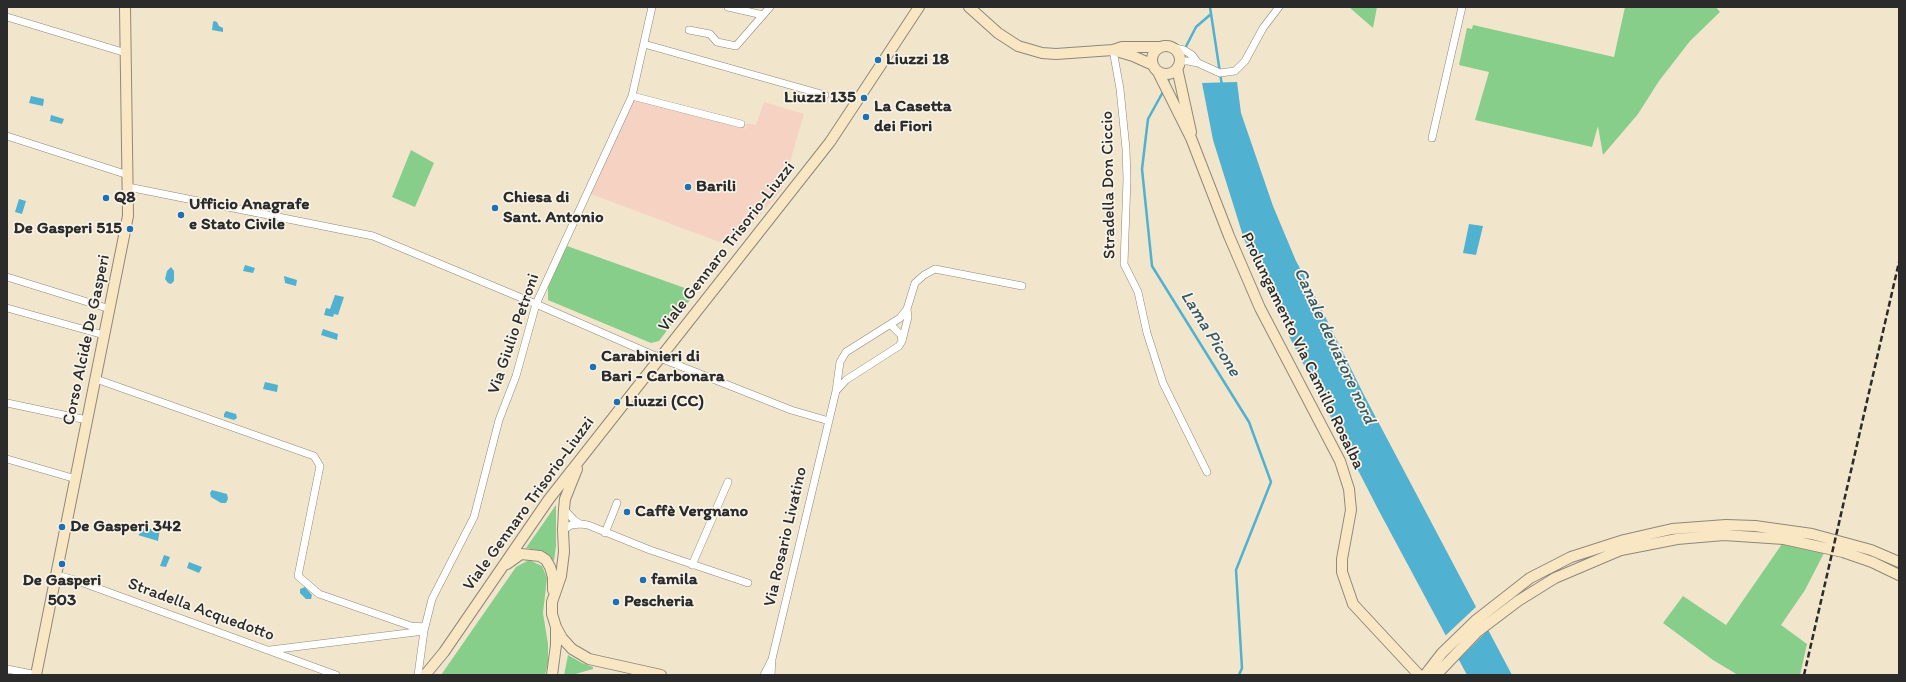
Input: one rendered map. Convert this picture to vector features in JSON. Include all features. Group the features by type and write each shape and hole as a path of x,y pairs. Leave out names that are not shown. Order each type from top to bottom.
{"main road":[{"name":"Corso Alcide De Gasperi","path":"36,675 128,216 125,7"},
{"name":"Viale Gennaro Trisorio-Liuzzi","path":"426,675 444,652 549,499 830,142 918,7"},
{"path":"969,7 998,33 1018,46 1042,53 1056,54 1113,50 1122,47 1171,47 1178,54 1178,67 1168,73 1133,56 1113,50"},
{"path":"1156,68 1153,55 1160,47"},
{"name":"Prolungamento Via Camillo Rosalba","path":"1178,67 1190,123 1191,138"},
{"name":"Prolungamento Via Camillo Rosalba","path":"1156,68 1191,138 1229,236 1260,308 1342,468 1349,489 1351,510 1342,559 1342,572 1353,604 1419,675"},
{"path":"552,602 562,570 564,552 562,530 564,509 566,499 580,460"},
{"path":"1425,675 1460,635 1508,594 1550,568 1572,557 1624,540 1672,529 1726,525 1755,526 1812,534 1871,550 1899,562"},
{"path":"1436,675 1466,643 1492,620 1531,592 1556,578 1621,550 1677,539 1724,535 1784,539 1816,545 1872,562 1899,574"},
{"path":"1871,550 1899,574"},
{"path":"497,573 512,559 521,554 540,556 546,560 553,577 552,614 556,627 562,638 572,649 589,659 661,675"},
{"path":"552,675 556,645 556,627"},
{"path":"1433,675 1460,635"},
{"path":"431,675 444,652"}],"street":[{"name":"Via Giulio Petroni","path":"418,675 424,629 432,599 474,517 499,420 516,376 536,304 632,96 652,7"},
{"path":"728,7 763,15"},
{"path":"690,30 710,34 717,42 736,46 770,7"},
{"path":"1178,67 1182,61 1198,63 1220,73 1234,71 1245,61 1263,28 1279,7"},
{"path":"1432,138 1462,7"},
{"path":"7,17 126,53"},
{"path":"644,44 825,95"},
{"path":"1171,47 1184,50 1192,55 1198,63"},
{"name":"Stradella Don Ciccio","path":"1113,50 1124,118 1126,149 1127,179 1124,264 1138,292 1147,333 1163,383 1207,472"},
{"path":"632,96 741,124"},
{"path":"7,136 128,175"},
{"path":"128,187 373,236 660,358 791,410 829,421"},
{"name":"Via Rosario Livatino","path":"772,659 836,391 840,362 846,352 900,318 907,309 915,283 924,275 935,269 1022,286"},
{"path":"7,277 110,309"},
{"path":"7,308 104,335"},
{"path":"836,391 846,380 899,346 902,341 908,317 907,309"},
{"path":"891,325 901,335 902,341"},
{"path":"96,379 314,456 320,466 298,576 319,594 410,626 424,629"},
{"path":"7,403 87,420"},
{"path":"7,459 76,479"},
{"path":"692,565 728,482"},
{"path":"605,533 617,503"},
{"path":"564,509 574,520 581,524"},
{"path":"562,530 571,525 588,525 605,533 692,565 748,583"},
{"name":"Stradella Acquedotto","path":"56,575 76,580 336,675"},
{"path":"268,650 424,629"},
{"path":"764,675 772,659"},
{"path":"771,675 772,659"},
{"path":"7,668 36,675"}],"shaded area":[{"path":"634,100 745,129 747,123 756,125 764,102 804,114 782,189 733,247 591,194"}],"green space":[{"path":"1349,7 1377,7 1373,28"},
{"path":"1625,7 1716,7 1720,12 1690,41 1659,81 1638,114 1603,155 1598,126 1592,147 1475,120 1489,72 1459,65 1467,28 1472,29 1473,25 1614,57"},
{"path":"411,150 434,163 415,207 392,197"},
{"path":"567,246 696,292 659,341 651,343 548,300 548,287"},
{"path":"556,505 556,546 554,561 541,551 526,548"},
{"path":"1782,544 1824,553 1805,590 1781,625 1807,644 1800,675 1738,675 1713,660 1663,623 1683,596 1726,625"},
{"path":"529,560 542,566 547,578 543,613 548,644 548,662 545,675 441,675 516,567"},
{"path":"568,655 593,667 593,669 572,675 564,675"}],"water":[{"path":"214,21 223,28 223,32 212,30"},
{"path":"1234,58 1241,113 1273,206 1296,261 1364,395 1512,675 1467,675 1379,511 1289,336 1244,239 1213,140 1202,83 1237,82"},
{"path":"31,96 44,99 43,106 29,103"},
{"path":"51,115 64,119 62,124 50,121"},
{"path":"19,199 26,201 22,214 15,212"},
{"path":"1469,224 1483,226 1476,255 1463,253"},
{"path":"245,265 255,268 253,273 243,271"},
{"path":"171,267 174,271 174,281 171,284 165,279 167,271"},
{"path":"284,276 297,280 296,286 285,283"},
{"path":"335,295 344,297 338,315 334,314 333,317 324,315 326,308 330,309"},
{"path":"323,329 338,334 337,340 321,335"},
{"path":"265,382 278,385 277,392 263,389"},
{"path":"226,411 236,414 237,418 234,420 224,417"},
{"path":"212,490 227,494 228,499 226,503 221,503 211,497 210,493"},
{"path":"144,527 154,530 157,528 160,529 158,541 138,535 142,532"},
{"path":"164,555 170,557 166,567 160,566"},
{"path":"189,562 202,567 199,573 187,568"},
{"path":"305,587 312,595 311,599 306,599 300,593 300,589"}],"pier":[{"path":"1477,606 1489,629 1457,661 1444,637"}],"waterway":[{"name":"Canale deviatore nord","path":"1210,7 1222,86"},
{"name":"Lama Picone","path":"1179,60 1196,27 1211,14"},
{"name":"Lama Picone","path":"1167,83 1174,70"},
{"name":"Lama Picone","path":"1164,90 1148,119 1142,169 1152,266 1249,422 1271,482 1236,570 1242,668 1239,675"}],"railway":[{"path":"1804,675 1899,262"}],"place":[{"name":"Liuzzi 18","path":"878,60"},
{"name":"Liuzzi 135","path":"864,98"},
{"name":"La Casetta dei Fiori","path":"866,117"},
{"name":"Barili","path":"688,187"},
{"name":"Q8","path":"106,198"},
{"name":"Chiesa di Sant. Antonio","path":"495,208"},
{"name":"Ufficio Anagrafe e Stato Civile","path":"181,215"},
{"name":"De Gasperi 515","path":"130,229"},
{"name":"Carabinieri di Bari - Carbonara","path":"593,367"},
{"name":"Liuzzi (CC)","path":"617,402"},
{"name":"Caffè Vergnano","path":"627,512"},
{"name":"De Gasperi 342","path":"62,527"},
{"name":"De Gasperi 503","path":"62,564"},
{"name":"famila","path":"643,580"},
{"name":"Pescheria","path":"616,602"}]}
